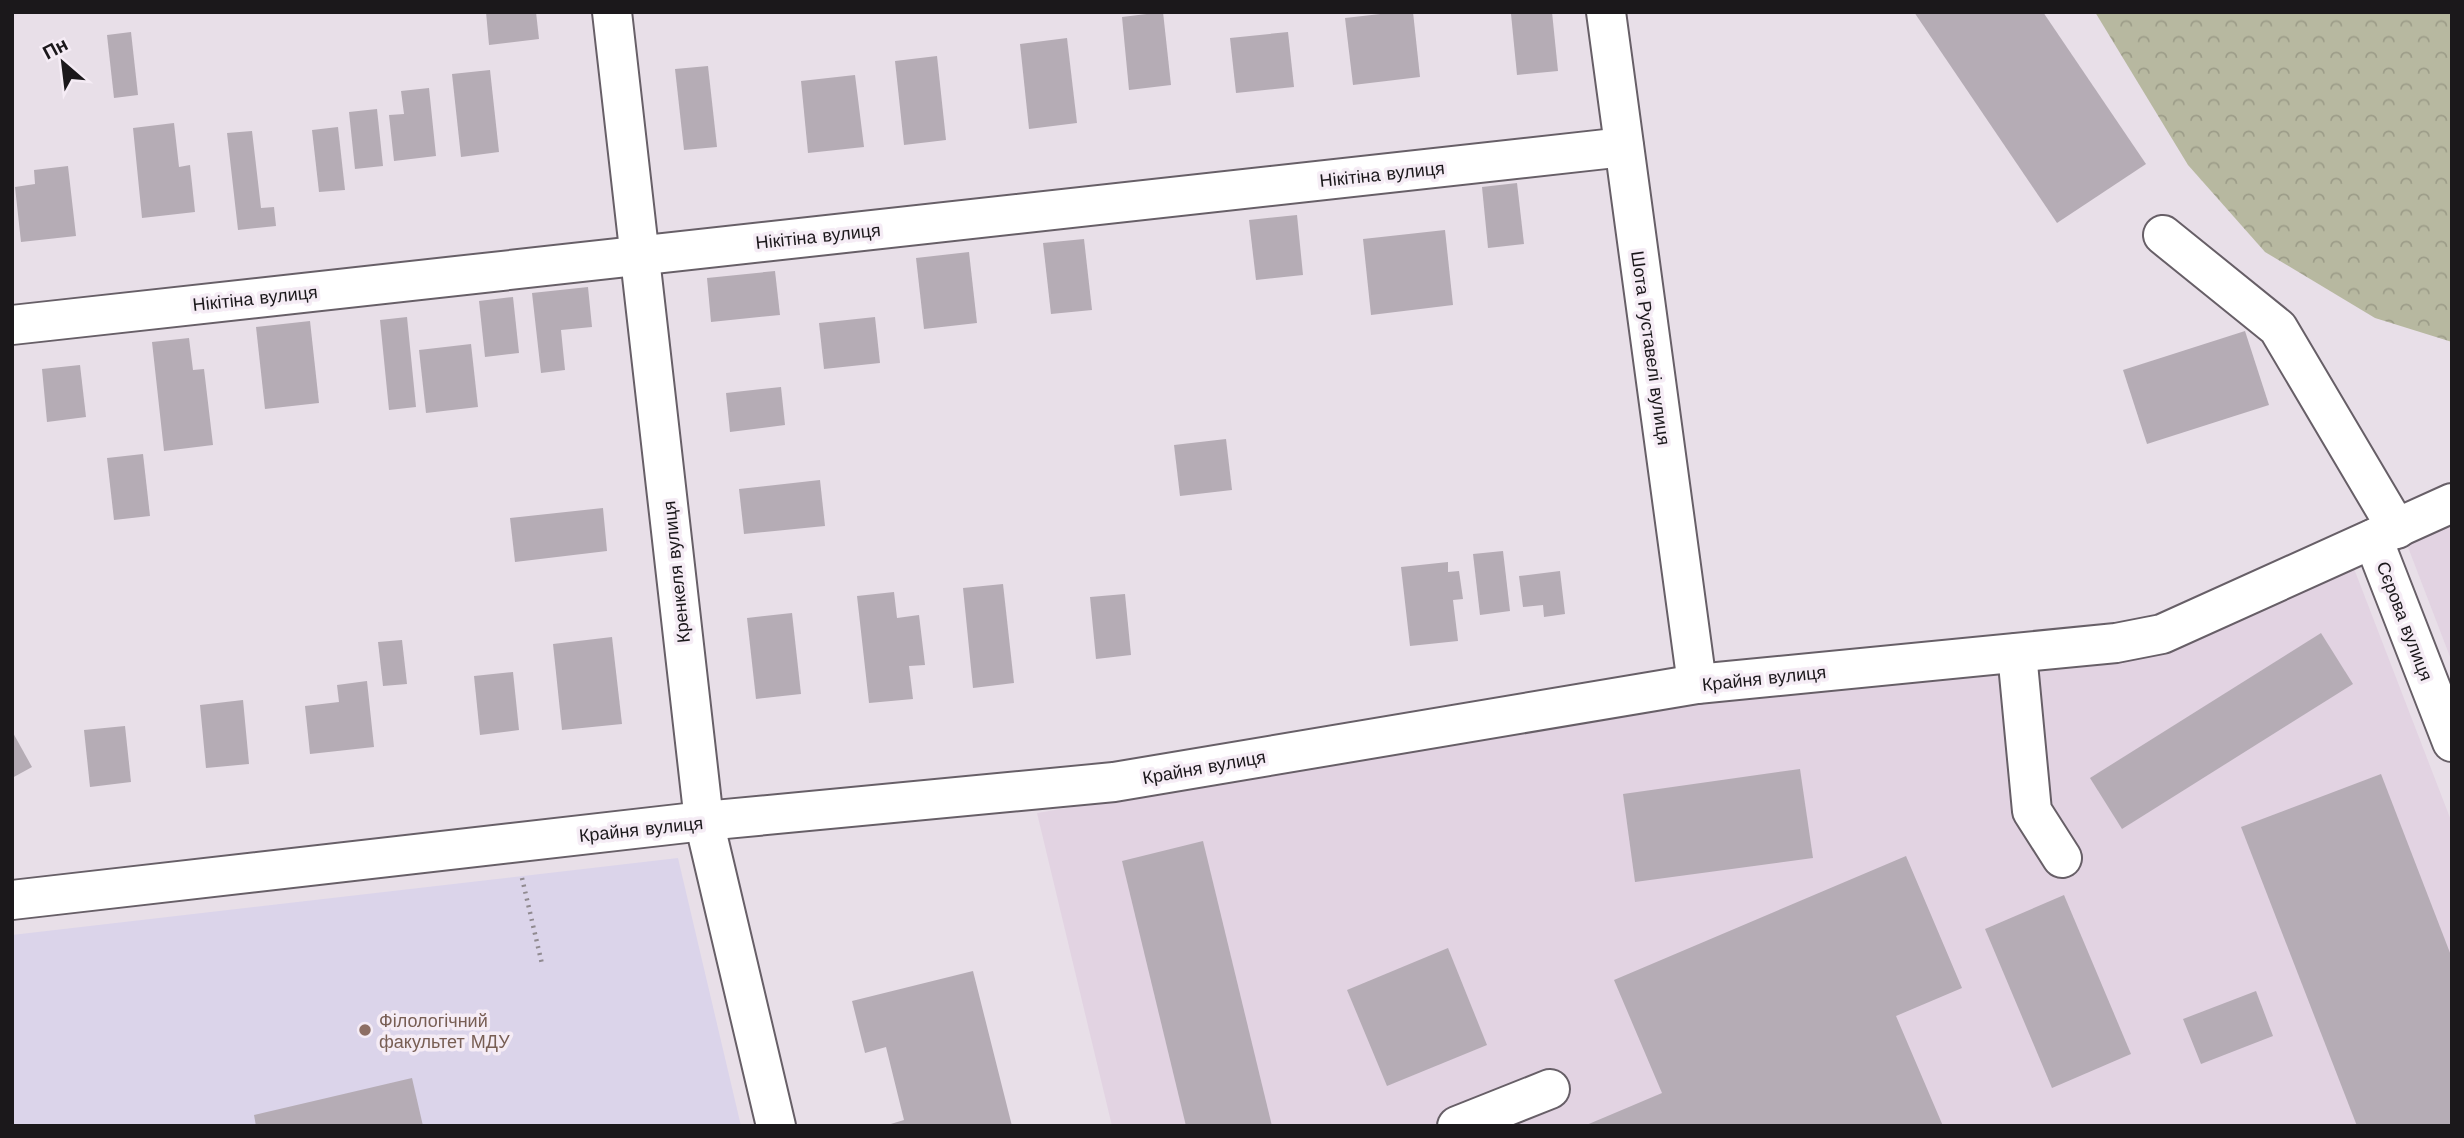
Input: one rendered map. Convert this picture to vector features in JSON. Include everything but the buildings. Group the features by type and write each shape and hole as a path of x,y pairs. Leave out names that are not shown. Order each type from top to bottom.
{"street":[{"name":"Кренкеля вулиця","path":"612,12 704,821 776,1126"},
{"name":"Шота Руставелі вулиця","path":"1606,12 1697,684"},
{"name":"Нікітіна вулиця","path":"12,325 1624,147"},
{"name":"Сєрова вулиця","path":"2162,235 2278,328 2385,534 2452,742"},
{"name":"Крайня вулиця","path":"12,900 704,821 1114,782 1697,684 2116,643 2162,634 2452,503"},
{"path":"2017,653 2032,811 2062,858"},
{"path":"1457,1126 1550,1089"}],"path":[{"path":"513,843 542,964"}],"shaded area":[{"path":"2452,521 2452,662 2406,542"},
{"path":"2353,566 2452,823 2452,1126 1112,1126 1037,813 1698,702 2119,660"},
{"name":"Філологічний факультет МДУ","path":"678,858 741,1126 12,1126 12,935"}],"green space":[{"path":"2095,12 2452,12 2452,342 2375,318 2265,252 2188,165"}],"place":[{"name":"Філологічний факультет МДУ","path":"365,1030"}]}
